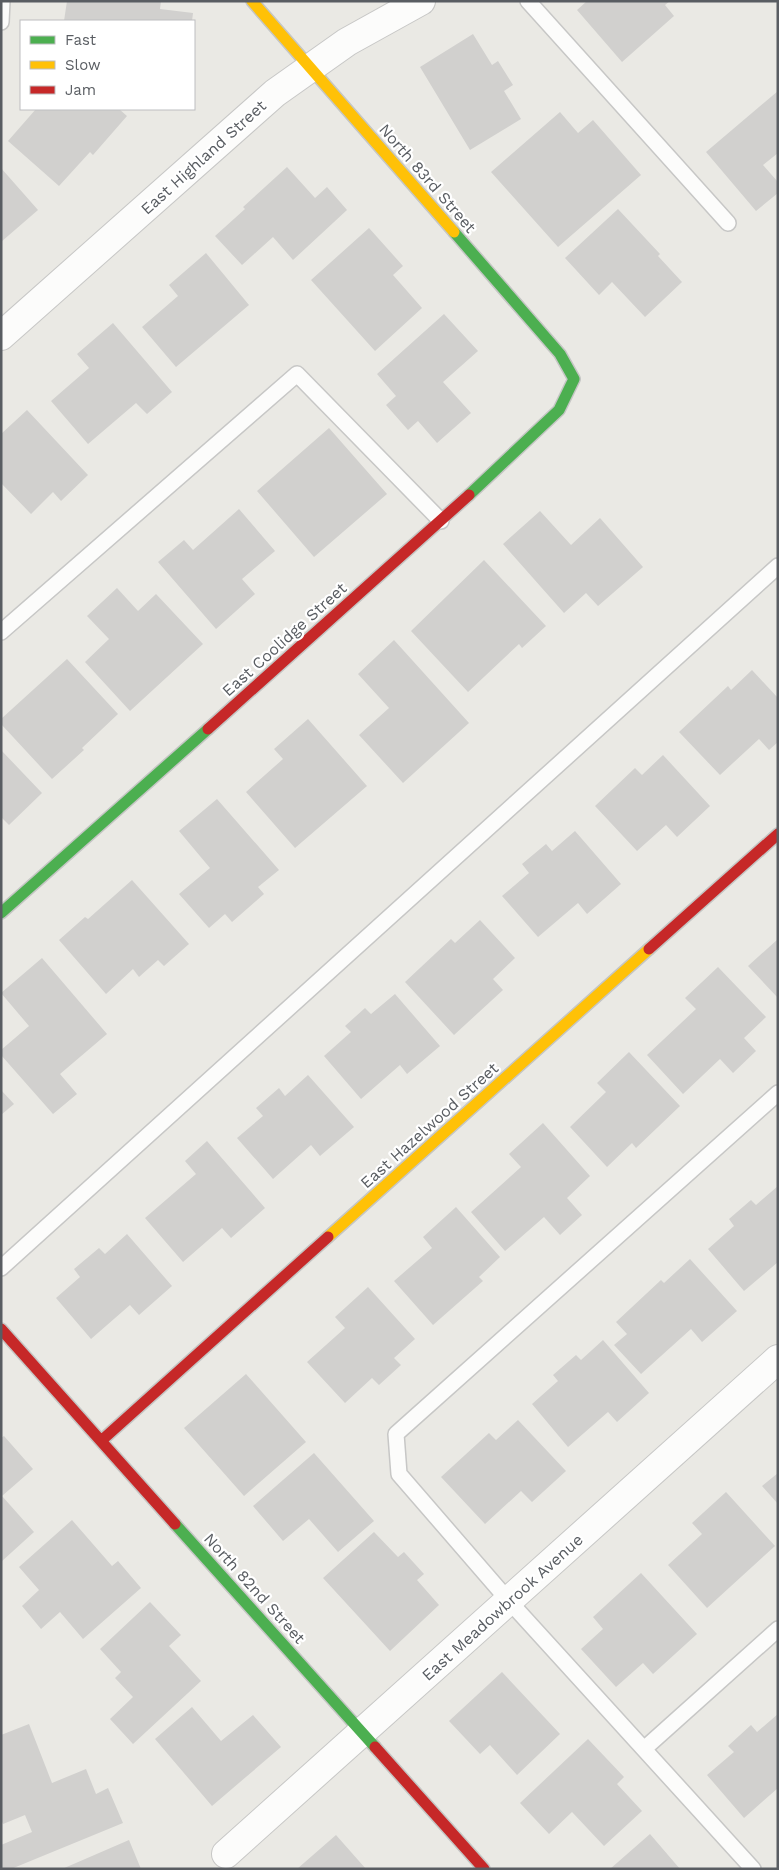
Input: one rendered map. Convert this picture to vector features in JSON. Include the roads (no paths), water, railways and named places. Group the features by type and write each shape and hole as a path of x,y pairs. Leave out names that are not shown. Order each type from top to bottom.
{"street":[{"name":"North 83rd Street","path":"252,1 560,354 574,379"},
{"name":"East Highland Street","path":"1,336 275,93 347,42 421,1"},
{"name":"East Coolidge Street","path":"1,914 440,521 559,410 574,379"},
{"name":"East Hazelwood Street","path":"101,1441 778,834"},
{"name":"North 82nd Street","path":"1,1329 484,1869"},
{"name":"East Meadowbrook Avenue","path":"226,1854 778,1359"}],"lane":[{"path":"1,22 2,1"},
{"path":"528,1 728,223"},
{"path":"1,632 297,374 440,521"},
{"path":"1,1268 778,566"},
{"path":"753,1869 509,1601 399,1474 396,1434 778,1093"},
{"path":"644,1749 778,1629"}]}
